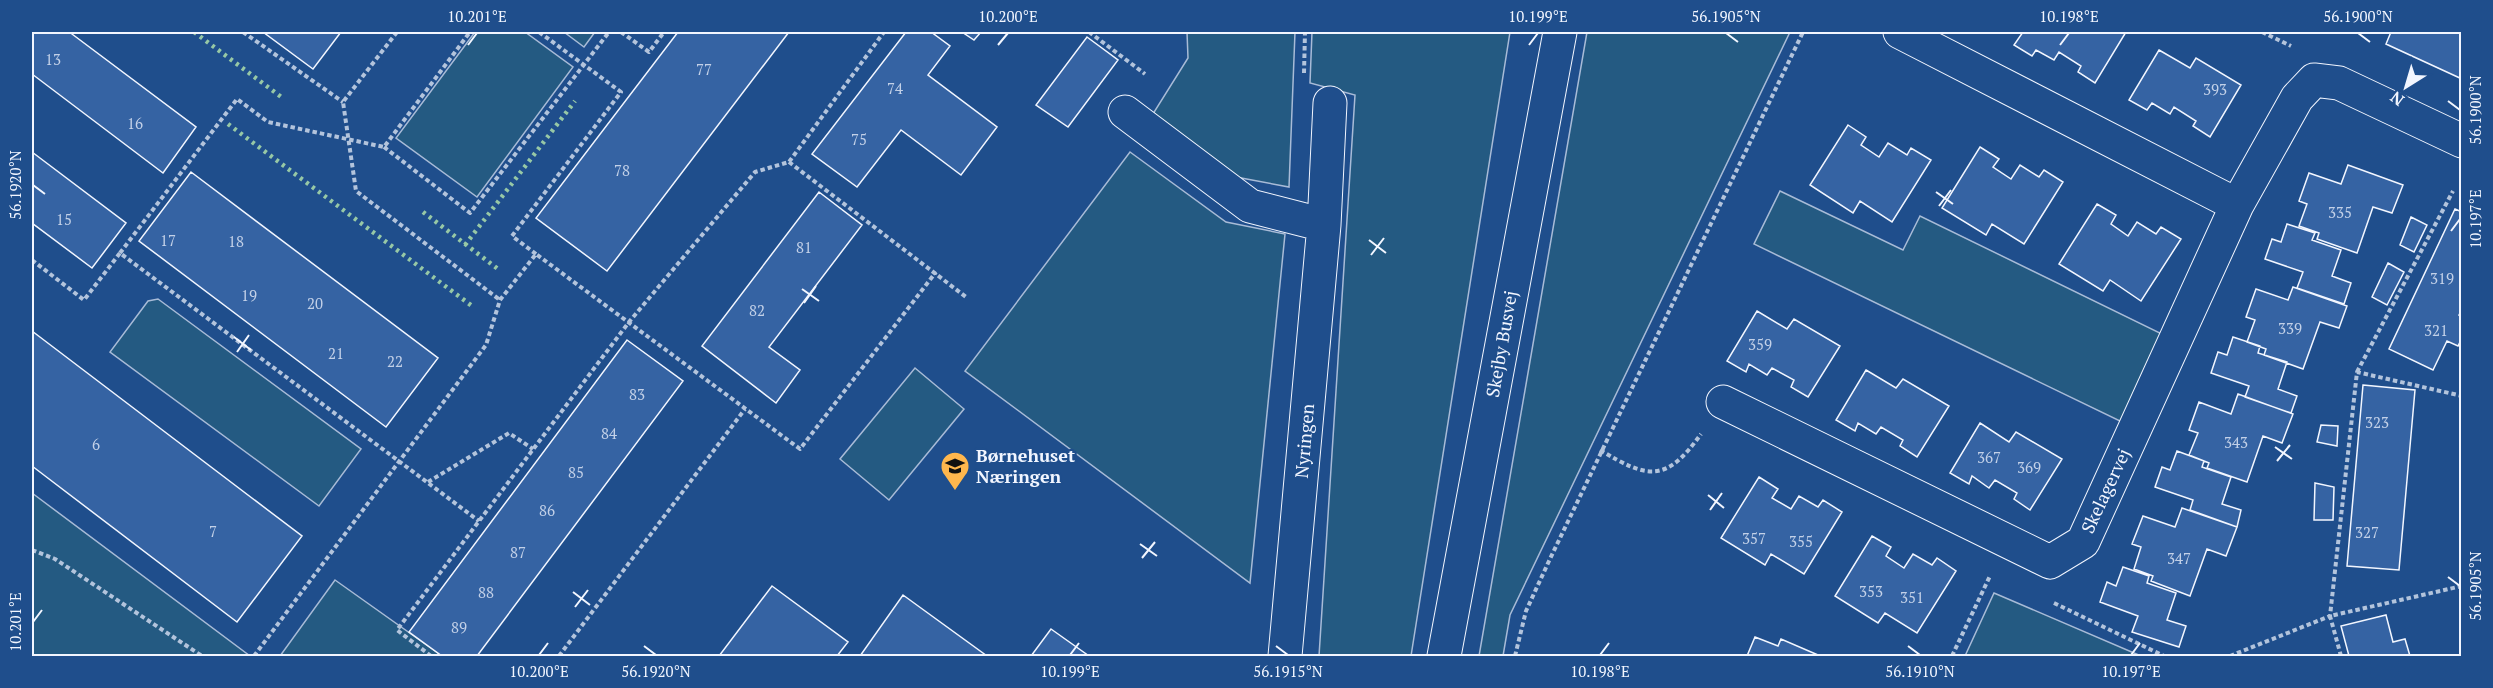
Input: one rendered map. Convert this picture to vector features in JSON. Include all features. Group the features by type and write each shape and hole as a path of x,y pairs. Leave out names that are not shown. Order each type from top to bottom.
{"street":[{"name":"Skejby Busvej","path":"1444,657 1560,32"},
{"path":"1900,32 2237,205"},
{"name":"Skelagervej","path":"2050,562 2083,542 2237,205 2297,98 2314,80 2338,83 2462,141"},
{"name":"Nyringen","path":"1286,657 1324,225 1330,103"},
{"path":"1125,112 1250,206 1324,225"},
{"path":"1723,402 2050,562"}],"path":[{"path":"243,32 343,102"},
{"path":"397,32 343,102 356,190 500,300"},
{"path":"384,147 470,32"},
{"path":"539,32 621,92 512,236 800,449 936,273"},
{"path":"32,260 84,300 237,99 268,122 384,147 471,213 609,32"},
{"path":"621,32 649,52 664,32"},
{"path":"431,657 397,630 629,322 755,172 789,162 884,32"},
{"path":"1089,32 1151,78"},
{"path":"1515,657 1526,611 1600,450 1803,32"},
{"path":"789,162 966,297"},
{"path":"2341,657 2330,616 2357,372 2453,191"},
{"path":"120,253 479,520"},
{"path":"254,657 486,345 500,300 536,254"},
{"path":"2357,372 2462,396"},
{"path":"1600,450 1626,466 1645,473 1661,471 1682,460 1723,402"},
{"path":"559,657 745,409"},
{"path":"428,482 509,433 533,449"},
{"path":"1952,657 2007,541"},
{"path":"32,550 55,559 202,657"},
{"path":"2050,562 2034,593 2164,657"},
{"path":"2230,657 2330,616 2462,586"}],"shaded area":[{"path":"475,32 525,32 573,67 477,197 396,138"},
{"path":"564,32 595,32 584,47"},
{"path":"1187,32 1295,32 1289,187 1236,177 1151,117 1188,58"},
{"path":"1312,32 1510,32 1411,656 1319,656 1355,95 1310,83"},
{"path":"1587,32 1790,32 1510,615 1503,656 1479,656"},
{"path":"1130,152 1226,222 1285,234 1250,583 965,371"},
{"path":"1780,191 1903,250 1920,216 2164,335 2122,422 1754,244"},
{"path":"158,299 361,449 319,506 110,352 148,301"},
{"path":"915,368 964,409 889,500 840,459"},
{"path":"32,493 250,656 32,656"},
{"path":"335,580 442,656 280,656"},
{"path":"1994,593 2141,656 1965,656"}],"building":[{"path":"32,32 74,32 72,34 196,127 163,173 32,74"},
{"path":"263,32 341,32 313,69"},
{"path":"678,32 789,32 607,271 536,218"},
{"path":"906,32 931,32 950,46 928,75 997,127 961,175 901,130 857,187 812,154"},
{"path":"962,32 981,32 974,40"},
{"path":"2023,32 2126,32 2095,83 2078,72 2081,66 2059,52 2054,60 2036,50 2032,56 2014,45"},
{"path":"2391,32 2462,32 2462,79 2386,44"},
{"path":"1087,37 1118,60 1068,127 1036,105"},
{"path":"2159,50 2190,68 2196,58 2241,85 2210,137 2193,126 2196,121 2174,107 2170,114 2152,103 2147,110 2129,100"},
{"path":"1848,125 1866,137 1861,145 1879,157 1888,143 1907,155 1911,148 1931,160 1892,222 1860,201 1853,213 1810,185"},
{"path":"1980,147 1999,159 1993,167 2011,179 2020,165 2039,177 2044,170 2063,182 2024,244 1992,224 1986,235 1942,208"},
{"path":"32,152 126,223 92,268 32,223"},
{"path":"2348,165 2403,185 2392,213 2373,207 2357,253 2317,239 2319,233 2299,226 2307,204 2299,201 2309,173 2341,184"},
{"path":"191,172 438,358 386,427 139,241"},
{"path":"819,192 862,225 769,347 800,370 776,403 702,346"},
{"path":"2097,204 2116,215 2111,224 2128,236 2137,222 2156,234 2161,227 2181,239 2141,301 2110,280 2103,291 2059,264"},
{"path":"2455,209 2462,212 2462,309 2459,315 2462,316 2462,338 2458,346 2447,341 2433,370 2389,349"},
{"path":"2411,217 2427,225 2414,252 2400,245"},
{"path":"2287,224 2315,233 2312,240 2341,250 2332,276 2351,283 2344,304 2297,288 2303,272 2265,259 2272,239 2281,242"},
{"path":"2388,263 2404,272 2387,305 2372,297"},
{"path":"2293,287 2347,306 2339,328 2320,322 2303,369 2264,355 2266,349 2247,342 2255,320 2246,317 2256,289 2288,300"},
{"path":"1757,311 1787,329 1794,319 1840,346 1808,397 1791,387 1794,380 1772,368 1767,375 1749,364 1746,372 1727,361"},
{"path":"32,331 302,536 237,622 32,466"},
{"path":"2233,337 2260,346 2258,353 2287,362 2278,389 2297,396 2291,413 2245,397 2249,386 2211,373 2218,352 2227,355"},
{"path":"627,340 683,381 477,656 442,656 409,632"},
{"path":"1866,370 1896,388 1903,379 1949,406 1917,457 1900,446 1903,440 1881,427 1876,434 1858,423 1855,431 1836,420"},
{"path":"2363,385 2415,390 2399,570 2347,566"},
{"path":"2238,394 2293,414 2282,443 2263,436 2247,482 2207,468 2209,463 2189,455 2198,433 2189,430 2199,402 2231,414"},
{"path":"1980,423 2009,442 2016,432 2062,459 2030,510 2014,499 2017,493 1995,480 1989,488 1972,476 1969,484 1950,473"},
{"path":"2321,425 2338,426 2337,446 2317,442"},
{"path":"2177,451 2204,461 2202,467 2231,477 2222,504 2241,510 2237,527 2190,510 2193,500 2155,487 2162,467 2170,470"},
{"path":"1759,477 1778,489 1772,498 1791,509 1799,496 1818,507 1823,500 1842,512 1804,574 1771,554 1765,565 1721,538"},
{"path":"2315,483 2334,487 2333,520 2314,520"},
{"path":"2182,508 2237,527 2226,556 2207,549 2190,596 2151,581 2153,576 2134,569 2141,547 2132,544 2143,516 2175,527"},
{"path":"1872,536 1891,547 1886,556 1904,568 1913,554 1932,565 1937,558 1956,571 1917,633 1885,613 1878,623 1835,596"},
{"path":"2123,567 2149,576 2147,583 2176,593 2167,620 2186,626 2179,647 2132,632 2138,616 2100,602 2107,582 2116,586"},
{"path":"772,586 848,642 837,656 719,656"},
{"path":"903,595 987,656 860,656"},
{"path":"2386,615 2393,642 2405,639 2410,656 2349,656 2341,626"},
{"path":"1051,629 1089,656 1031,656"},
{"path":"1755,637 1778,646 1781,639 1818,655 1747,656"}],"hedge":[{"path":"194,32 284,99"},
{"path":"465,245 575,101"},
{"path":"228,124 472,306"},
{"path":"423,212 498,269"}],"place":[{"name":"Børnehuset Næringen","path":"955,492"}]}
